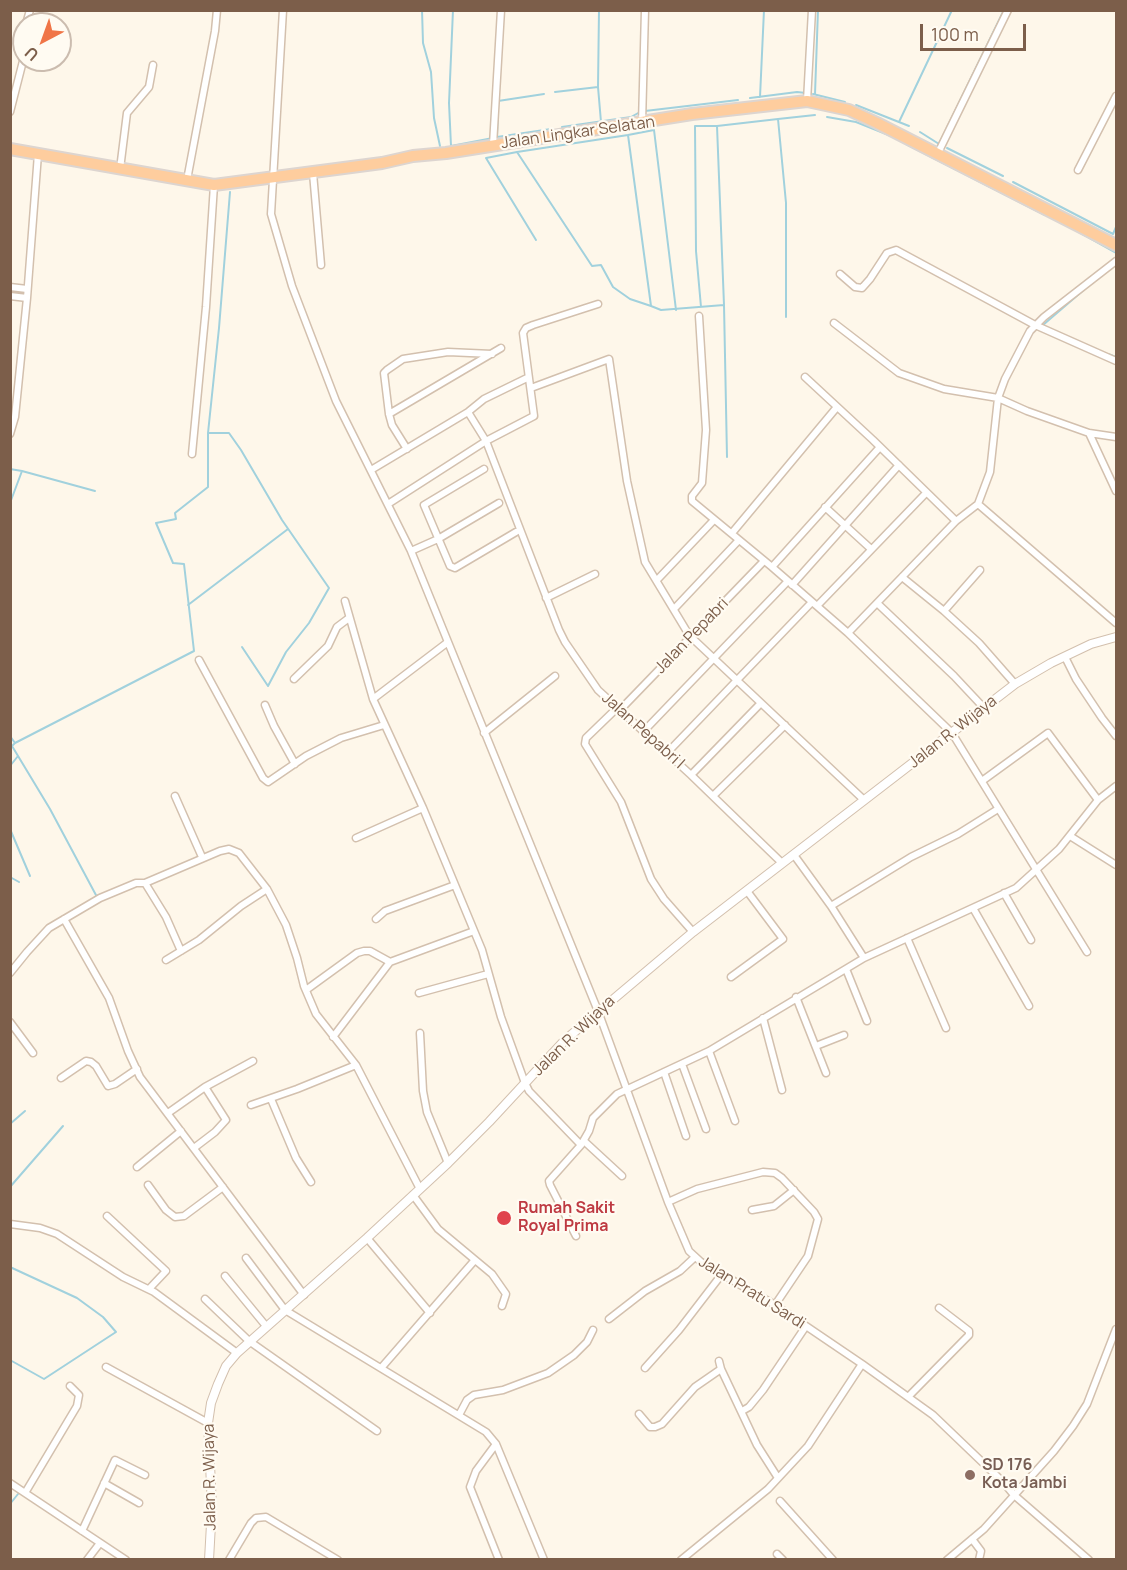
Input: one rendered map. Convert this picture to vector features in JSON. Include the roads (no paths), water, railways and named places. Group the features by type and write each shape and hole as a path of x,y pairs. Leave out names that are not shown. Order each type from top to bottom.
{"highway":[{"name":"Jalan Lingkar Selatan","path":"10,149 214,185 642,124 692,114 807,101 849,110 1116,245"}],"street":[{"path":"187,181 217,10"},
{"name":"Jalan Pratu Sardi","path":"283,10 271,214 292,286 336,401 411,551 598,1011 625,1089 689,1251 694,1257 722,1275 775,1305 933,1415 1014,1495 1089,1560"},
{"path":"493,145 501,10"},
{"path":"642,124 645,10"},
{"path":"807,101 812,10"},
{"path":"938,153 1008,10"},
{"path":"120,169 127,113 149,87 153,65"},
{"path":"10,112 14,85"},
{"path":"1078,170 1116,96"},
{"path":"10,434 27,298 38,154"},
{"path":"313,172 321,265"},
{"path":"192,454 214,185"},
{"path":"840,274 855,286 862,288 887,253 896,250 1035,325 1116,361"},
{"path":"848,633 956,521 978,504 990,472 998,398 1023,341 1035,325 1116,261"},
{"path":"10,287 27,289"},
{"path":"10,296 27,298"},
{"path":"388,504 486,441 534,416 531,388 527,378 523,333 526,328 598,304"},
{"path":"699,316 706,430 702,483 691,499 713,521 732,533 848,633 952,733 1087,952"},
{"path":"834,323 899,373 944,390 998,398 1089,433 1116,437"},
{"path":"389,414 501,348"},
{"path":"407,449 392,425 384,373 404,359 448,352 492,354"},
{"path":"531,388 609,359 627,481 645,562 691,637 864,800"},
{"path":"805,377 956,521"},
{"path":"370,470 484,399 527,378"},
{"path":"732,533 837,407"},
{"name":"Jalan Pepabri I","path":"468,411 486,441 565,642 598,690 782,863"},
{"path":"1089,433 1116,491"},
{"path":"772,567 880,447"},
{"path":"643,732 714,657 790,583 899,465"},
{"path":"484,469 426,504 424,509 450,566 454,569 516,532"},
{"path":"667,753 926,493"},
{"path":"411,551 438,539 499,503"},
{"path":"978,504 1116,623"},
{"path":"825,507 871,549"},
{"path":"657,580 713,521"},
{"path":"674,609 739,540"},
{"name":"Jalan Pepabri","path":"693,932 664,899 651,879 621,802 585,744 586,738 618,710 764,561"},
{"path":"944,611 980,570"},
{"path":"546,598 595,574"},
{"path":"902,577 944,611 979,644 1015,684"},
{"path":"345,601 373,699 423,808 474,931 525,1083 529,1091 582,1143 622,1176"},
{"path":"877,603 954,676 984,708"},
{"path":"294,679 328,646 337,627 349,618"},
{"name":"Jalan R. Wijaya","path":"208,1560 212,1506 208,1423 211,1403 218,1384 226,1366 237,1353 448,1163 565,1040 693,932 1015,684 1091,644 1116,637"},
{"path":"373,699 448,642"},
{"path":"1065,657 1076,679 1116,736"},
{"path":"199,660 263,778 268,782 306,756 341,738 384,725"},
{"path":"484,733 555,676"},
{"path":"691,775 761,703"},
{"path":"265,705 295,764"},
{"path":"713,796 785,725"},
{"path":"982,781 1049,733 1098,800"},
{"path":"576,1236 549,1181 582,1143 593,1118 625,1089 709,1051 864,958 1016,888 1070,836 1098,800 1116,786"},
{"path":"175,796 202,857"},
{"path":"356,838 423,808"},
{"path":"831,906 911,857 957,834 999,809"},
{"path":"1070,836 1116,865"},
{"path":"10,973 49,928 100,898 136,883 145,883 202,857 229,849 239,853 267,889 286,925 306,990 316,1014 356,1065 420,1189"},
{"path":"794,855 831,906 864,958"},
{"path":"145,883 166,917 181,951"},
{"path":"376,919 385,911 455,885"},
{"path":"166,960 199,940 241,906 267,889"},
{"path":"731,977 783,939 747,891"},
{"path":"1004,893 1031,940"},
{"path":"973,908 1029,1006"},
{"path":"64,919 109,998 137,1069 304,1295"},
{"path":"333,1037 390,962 474,931"},
{"path":"907,938 946,1028"},
{"path":"306,990 357,953 369,951 390,962"},
{"path":"846,969 867,1021"},
{"path":"419,993 488,974"},
{"path":"796,997 826,1073"},
{"path":"763,1018 782,1090"},
{"path":"10,1022 33,1053"},
{"path":"420,1033 423,1091 427,1112 448,1163"},
{"path":"816,1046 844,1035"},
{"path":"709,1051 735,1121"},
{"path":"61,1078 86,1061 96,1066 108,1086 115,1084 137,1069"},
{"path":"168,1113 205,1087 253,1061"},
{"path":"682,1064 706,1130"},
{"path":"251,1105 356,1065"},
{"path":"664,1072 686,1136"},
{"path":"194,1148 226,1120 205,1087"},
{"path":"271,1099 296,1158 311,1182"},
{"path":"137,1167 181,1131"},
{"path":"668,1202 697,1189 771,1172 778,1175 794,1190 814,1212 817,1223 808,1256 775,1305"},
{"path":"148,1185 166,1210 175,1217 184,1216 223,1187"},
{"path":"752,1210 774,1206 794,1190"},
{"path":"413,1195 438,1229 492,1274 506,1293 502,1306"},
{"path":"107,1216 166,1271 149,1289"},
{"path":"10,1224 40,1228 57,1234 123,1277 149,1289 237,1353"},
{"path":"367,1238 430,1313"},
{"path":"609,1319 645,1291 680,1270 694,1257"},
{"path":"246,1258 285,1310 486,1432 496,1444 544,1560"},
{"path":"382,1367 474,1261"},
{"path":"645,1368 679,1330 722,1275"},
{"path":"225,1276 266,1326"},
{"path":"206,1299 249,1341 377,1431"},
{"path":"908,1397 969,1335 969,1331 939,1308"},
{"path":"742,1412 763,1390 806,1326"},
{"path":"947,1560 984,1529 1054,1451 1087,1404 1116,1329"},
{"path":"459,1415 467,1400 474,1395 503,1390 548,1373 574,1355 593,1330"},
{"path":"719,1361 720,1369 757,1445 778,1478"},
{"path":"681,1560 768,1489 808,1446 862,1364"},
{"path":"106,1367 208,1423"},
{"path":"639,1414 650,1427 663,1424 695,1387 720,1369"},
{"path":"25,1493 77,1406 79,1395 70,1386"},
{"path":"496,1444 476,1471 470,1487 499,1560"},
{"path":"82,1532 115,1460 145,1475"},
{"path":"10,1483 126,1560"},
{"path":"104,1483 138,1503"},
{"path":"780,1502 833,1560"},
{"path":"229,1560 250,1523 256,1518 266,1517 338,1560"},
{"path":"972,1539 981,1551 979,1560"},
{"path":"87,1560 100,1543"},
{"path":"777,1554 783,1560"}],"waterway":[{"path":"422,10 423,43 431,72 434,118 440,146"},
{"path":"453,10 449,103 451,146 493,138"},
{"path":"599,10 598,87 601,122"},
{"path":"760,97 764,10"},
{"path":"815,94 818,10"},
{"path":"899,122 952,10"},
{"path":"920,132 939,144 1004,10"},
{"path":"555,92 598,87"},
{"path":"750,98 806,93"},
{"path":"498,101 544,94"},
{"path":"813,94 845,102"},
{"path":"645,111 738,100"},
{"path":"856,105 909,126"},
{"path":"497,137 498,110"},
{"path":"562,127 631,117 640,112"},
{"path":"778,119 815,115"},
{"path":"827,117 856,122 896,138"},
{"path":"651,306 628,135 517,152 592,266 601,265 613,287 630,299 661,310 724,305 717,126 778,119 786,203 786,317"},
{"path":"701,307 696,251 695,126 717,126"},
{"path":"497,137 551,129"},
{"path":"628,135 654,130 676,310"},
{"path":"906,144 1045,215"},
{"path":"947,148 1003,176"},
{"path":"517,152 486,158 536,240"},
{"path":"1013,182 1113,234 1116,227"},
{"path":"208,433 230,192"},
{"path":"1066,225 1116,253"},
{"path":"1043,325 1086,288"},
{"path":"724,305 727,457"},
{"path":"1108,354 1116,357"},
{"path":"15,743 194,651 184,564 173,563 156,523 176,519 175,513 208,487 208,433 229,433 282,520 329,588 309,623 286,652 268,686 242,647"},
{"path":"10,469 22,471"},
{"path":"10,503 22,471 95,491"},
{"path":"188,605 288,529"},
{"path":"10,736 15,743 12,746 50,809 97,897"},
{"path":"10,766 18,756"},
{"path":"10,829 30,876"},
{"path":"10,877 19,882"},
{"path":"10,1124 25,1111"},
{"path":"10,1187 63,1126"},
{"path":"10,1267 77,1298 103,1317 116,1332 44,1379 10,1360"},
{"path":"10,1504 18,1494"}],"place":[{"name":"Rumah Sakit Royal Prima","path":"504,1218"},
{"name":"SD 176 Kota Jambi","path":"970,1475"}]}
